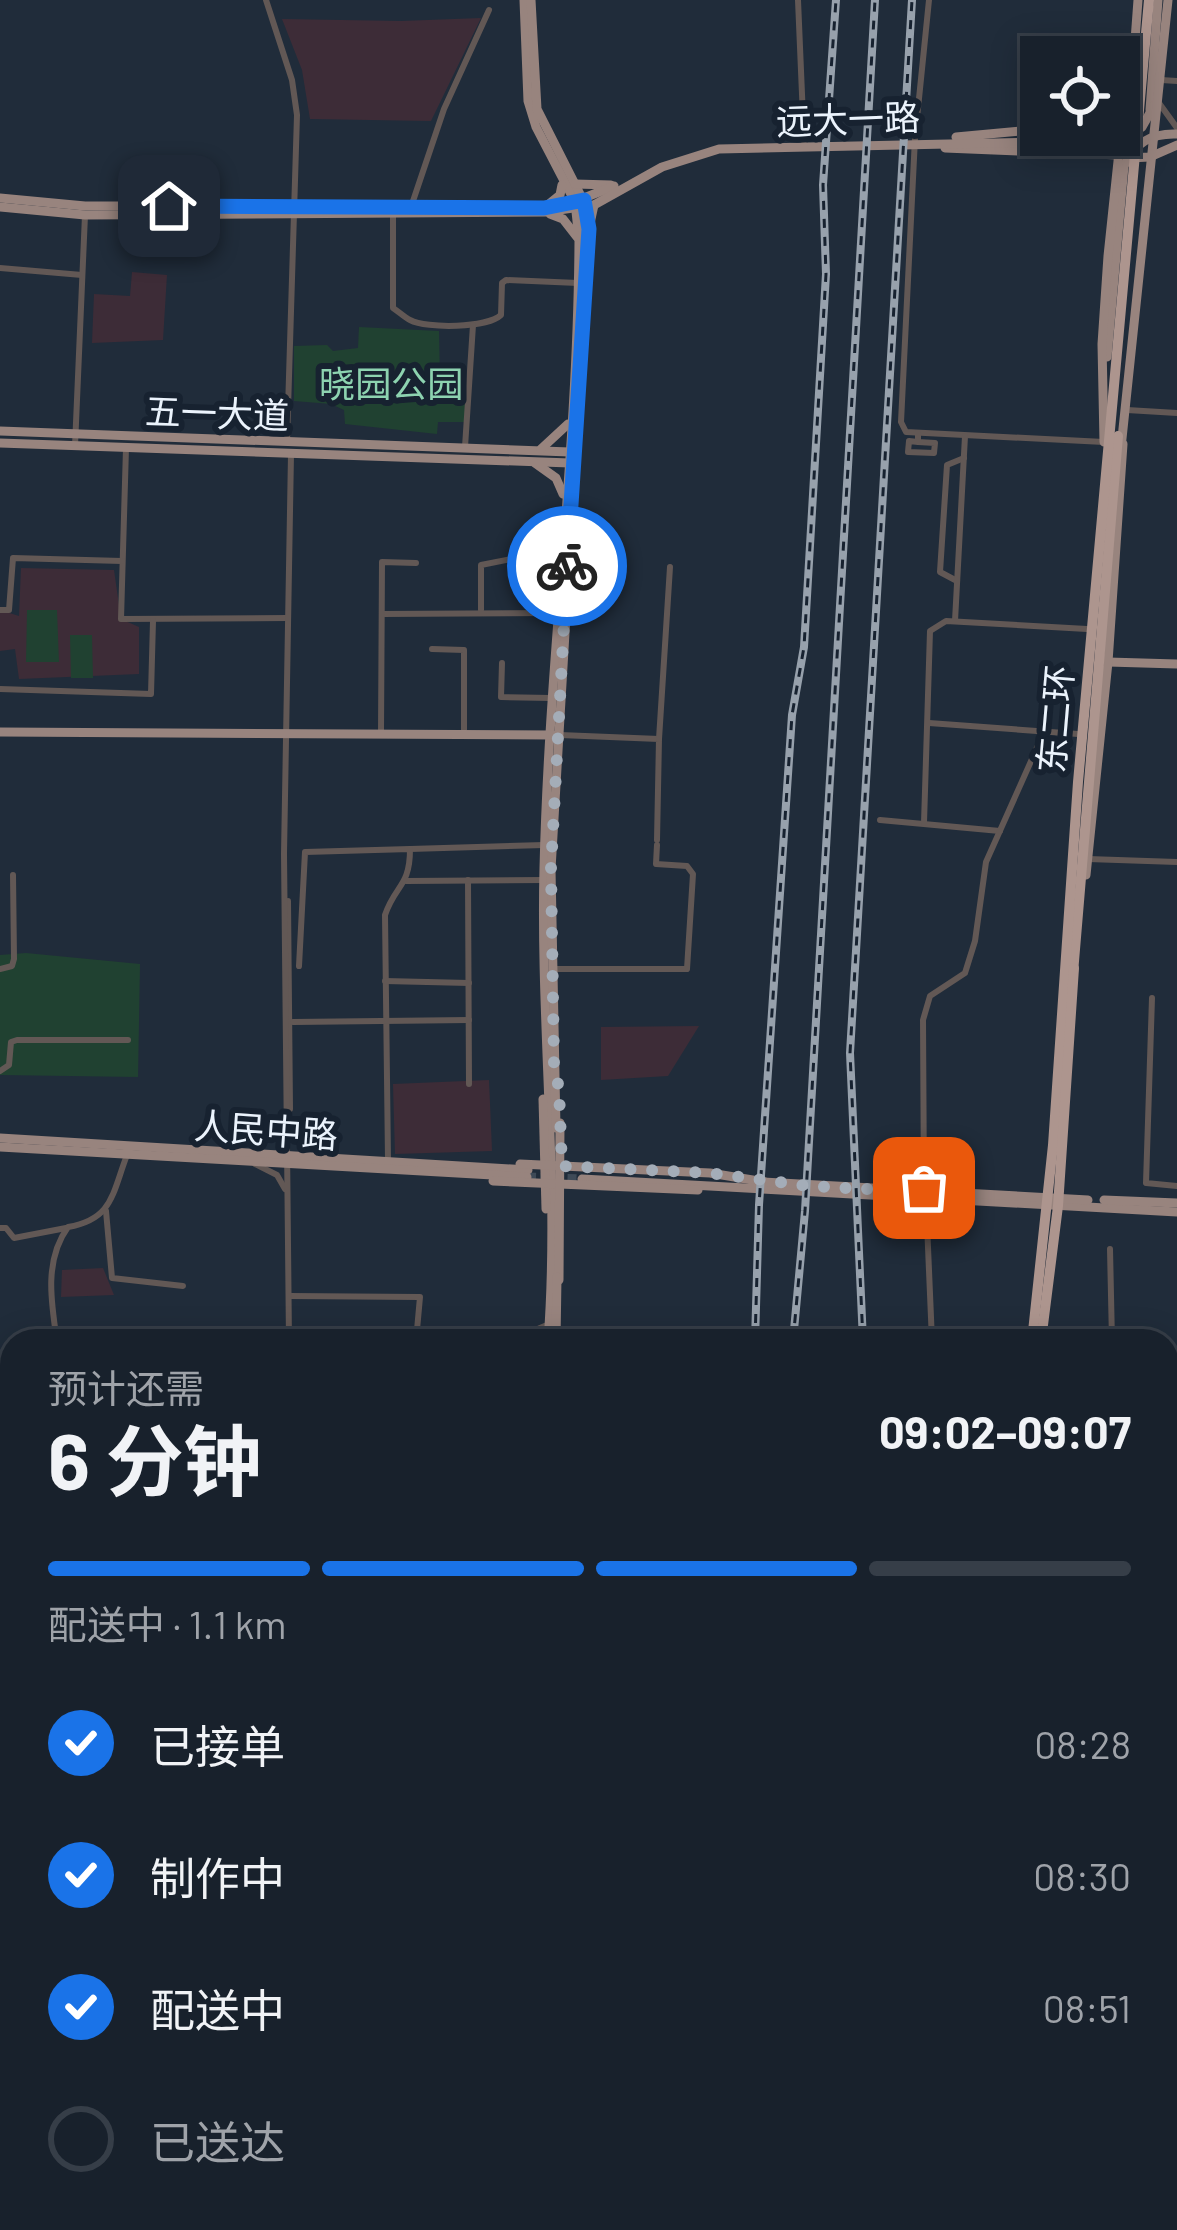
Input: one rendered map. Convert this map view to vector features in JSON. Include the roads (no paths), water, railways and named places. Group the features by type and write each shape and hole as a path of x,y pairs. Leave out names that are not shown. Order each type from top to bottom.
{"highway":[{"name":"东二环","path":"1069,1002 1153,0"},
{"name":"东二环","path":"1071,951 1106,637 1111,471"},
{"path":"1035,1329 1060,992 1071,951"},
{"path":"1036,1329 1058,1203 1069,1002"},
{"path":"1035,1329 1069,1002"}],"main road":[{"path":"528,0 528,101 562,180 583,204 571,458 551,698 554,969 550,1064 542,1092 544,1185 554,1290"},
{"path":"528,0 537,109 575,184 589,229 545,845 552,1329"},
{"path":"1153,0 1161,80 1155,152"},
{"path":"1140,53 1153,0"},
{"path":"1153,0 1150,115 1177,139"},
{"path":"934,143 964,148 1102,144 1131,135 1154,109 1153,0"},
{"path":"1140,115 1150,115"},
{"path":"1060,992 1087,628 1114,440 1126,410 1147,171 1161,129"},
{"path":"956,137 1020,131"},
{"path":"1108,363 1124,166 1142,142 1155,135 1177,139"},
{"name":"远大一路","path":"583,204 662,167 719,149 1020,136"},
{"path":"1140,155 1150,158 1177,139"},
{"path":"916,142 967,151 1020,150"},
{"name":"远大一路","path":"583,204 660,162 718,143 1020,142"},
{"path":"1069,1002 1088,859 1102,681 1109,660 1114,440 1106,388 1120,156"},
{"path":"544,210 560,195 562,180"},
{"path":"575,184 616,185"},
{"path":"0,202 393,210 544,210 583,204"},
{"path":"0,202 85,215 411,207 544,210 563,219 578,240"},
{"path":"565,500 556,478 533,456 570,422"},
{"name":"五一大道","path":"0,430 126,448 292,448"},
{"name":"五一大道","path":"0,442 75,440 571,458"},
{"path":"1109,660 1177,662"},
{"path":"0,729 552,733"},
{"path":"550,1064 559,1089 562,1186 550,1329"},
{"name":"人民中路","path":"0,1143 127,1155 253,1159"},
{"name":"人民中路","path":"0,1143 528,1173"},
{"path":"367,1166 388,1160 544,1164 710,1173 764,1184"},
{"path":"367,1166 562,1186 714,1191 764,1184"},
{"path":"582,1176 1177,1208"}],"street":[{"path":"266,0 292,80 297,115 288,731"},
{"path":"798,0 804,141"},
{"path":"929,0 901,422 906,432 918,437 1114,440"},
{"path":"411,207 444,109 489,10"},
{"path":"1161,80 1177,81"},
{"path":"1160,103 1177,139"},
{"path":"393,210 393,308 413,322 491,323 501,316 504,281 578,283"},
{"path":"75,440 85,215"},
{"path":"0,268 82,275"},
{"path":"465,453 472,325"},
{"path":"1126,410 1177,413"},
{"path":"955,622 964,436"},
{"path":"126,448 121,620 289,618"},
{"path":"291,1329 292,448"},
{"path":"957,581 940,572 946,465 964,458"},
{"path":"0,610 9,610 13,558 122,561"},
{"path":"481,610 481,565 564,561"},
{"path":"381,729 382,562 416,563"},
{"path":"554,969 687,969 692,874 687,866 656,864 670,567"},
{"path":"382,614 557,613"},
{"path":"0,689 151,694 153,619"},
{"path":"924,823 930,631 946,621 1087,628"},
{"path":"432,649 464,650 464,730"},
{"path":"502,663 501,697 551,698"},
{"path":"929,723 1078,734"},
{"path":"931,1329 923,1020 930,996 965,973 975,941 986,862 1044,732"},
{"path":"552,733 659,740"},
{"path":"880,820 1000,831"},
{"path":"299,966 305,852 545,845"},
{"path":"388,1160 385,915 410,875 410,849"},
{"path":"1088,859 1177,862"},
{"path":"0,969 12,966 14,959 14,875"},
{"path":"468,880 469,1084"},
{"path":"406,881 544,880"},
{"path":"385,981 469,983"},
{"path":"1152,998 1146,1183 1177,1186"},
{"path":"289,1022 469,1020"},
{"path":"289,1022 290,1296"},
{"path":"0,1071 9,1065 11,1042 17,1040 128,1040"},
{"path":"253,1159 279,1147 286,1132"},
{"path":"127,1155 106,1211 112,1278 183,1286"},
{"path":"253,1159 277,1175 287,1195"},
{"path":"0,1228 14,1238 92,1223 106,1211"},
{"path":"56,1329 51,1259 68,1227"},
{"path":"1110,1249 1112,1329"},
{"path":"290,1296 420,1297 417,1329"},
{"path":"536,1329 549,1324"}],"tunnel":[{"path":"527,1177 582,1179"}],"railway":[{"path":"755,1329 759,1205 792,715 804,647 826,274 823,185 836,0"},
{"path":"794,1329 805,1211 875,0"},
{"path":"862,1329 850,1053 912,0"}],"park label":[{"name":"晓园公园","path":"391,382"}]}
